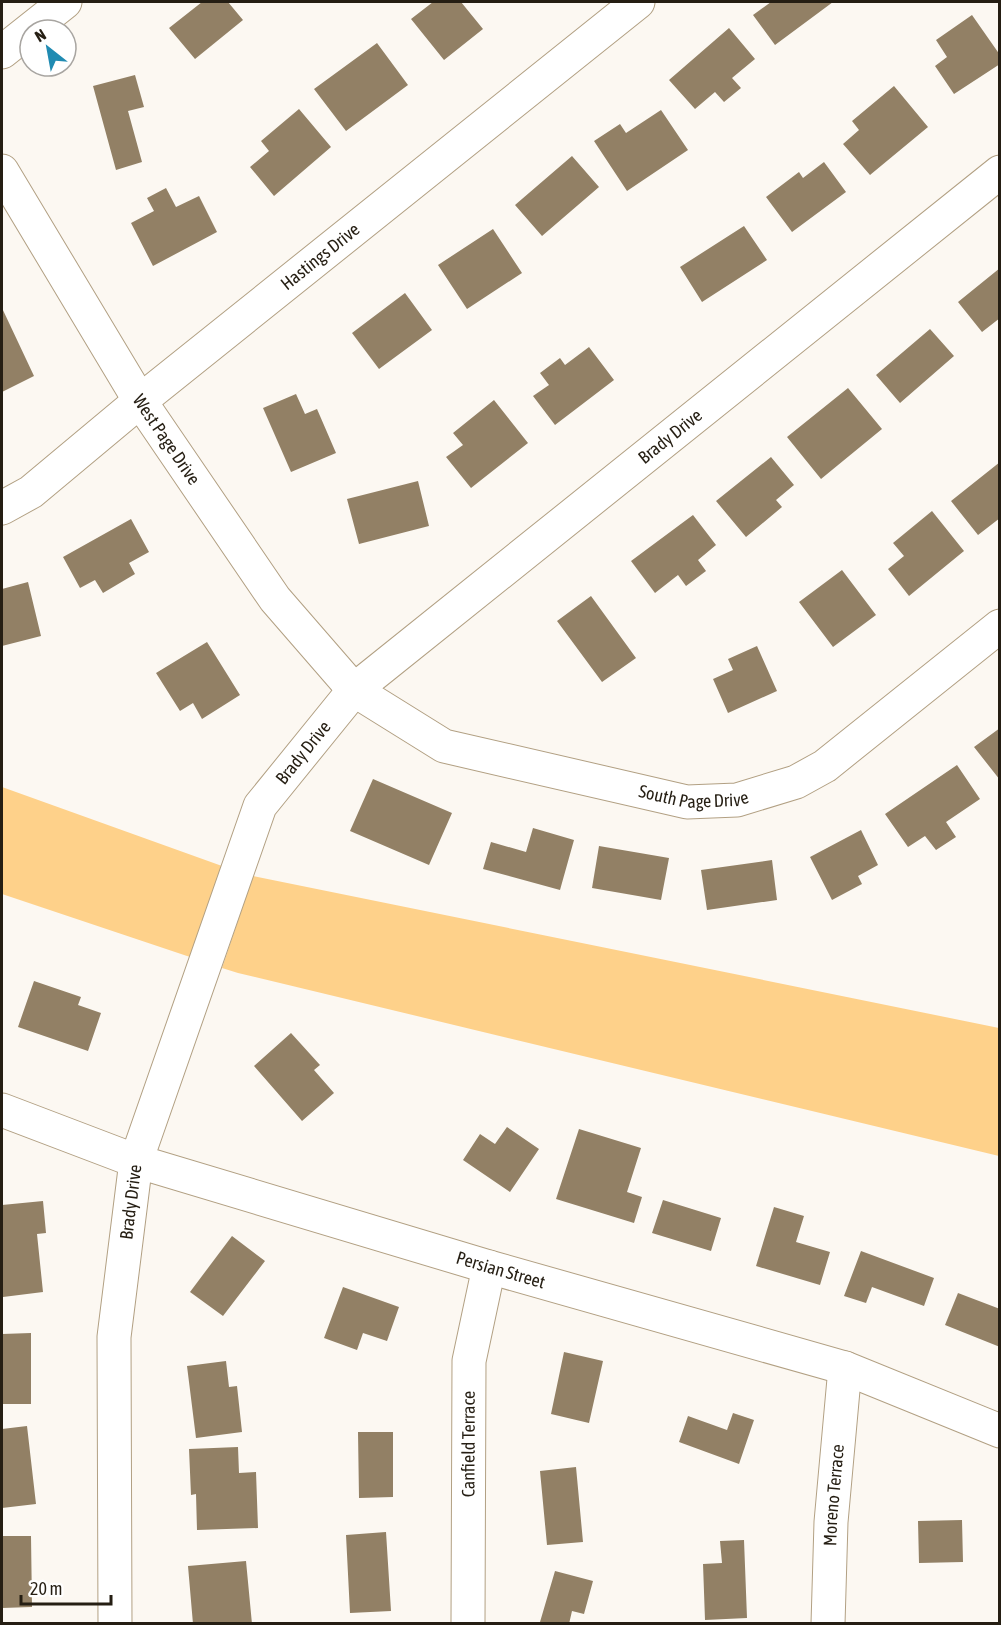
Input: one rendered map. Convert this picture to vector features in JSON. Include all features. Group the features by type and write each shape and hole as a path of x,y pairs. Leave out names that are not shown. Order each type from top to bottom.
{"street":[{"path":"2,52 65,2"},
{"name":"Hastings Drive","path":"2,508 31,492 140,401 638,2"},
{"name":"West Page Drive","path":"2,171 140,401 275,599 354,690"},
{"name":"Brady Drive","path":"115,1623 114,1337 136,1161 260,806 354,690 999,172"},
{"name":"South Page Drive","path":"354,690 444,746 687,802 736,800 796,782 825,765 999,626"},
{"name":"Persian Street","path":"2,1110 136,1161 489,1267 845,1368 999,1431"},
{"name":"Canfield Terrace","path":"468,1623 469,1361 489,1267"},
{"name":"Moreno Terrace","path":"828,1623 831,1522 845,1368"}],"shaded area":[{"path":"2,787 222,866 190,957 2,894"},
{"path":"253,876 999,1028 999,1156 222,968"}],"building":[{"path":"202,2 228,2 243,20 195,59 169,28"},
{"path":"433,2 461,2 483,29 444,60 411,19"},
{"path":"771,2 833,2 775,45 753,15"},
{"path":"972,15 1000,55 1000,64 954,94 935,66 947,57 936,40"},
{"path":"729,28 755,59 732,78 741,88 724,102 715,92 695,109 669,80"},
{"path":"377,43 408,85 346,131 314,89"},
{"path":"135,75 144,107 128,111 142,162 116,170 93,86"},
{"path":"894,86 928,127 870,175 843,144 859,130 852,121"},
{"path":"299,109 331,147 274,196 250,167 269,151 261,141"},
{"path":"661,110 688,150 627,191 594,141 620,124 626,133"},
{"path":"572,156 599,187 542,236 515,205"},
{"path":"824,162 846,192 792,232 766,197 799,172 803,178"},
{"path":"166,188 176,207 199,196 217,232 153,266 131,223 154,211 147,198"},
{"path":"744,226 767,260 702,302 680,267"},
{"path":"493,229 522,273 467,309 438,265"},
{"path":"1000,268 1000,318 982,332 958,302"},
{"path":"405,293 432,330 379,369 352,333"},
{"path":"2,308 34,376 2,392"},
{"path":"930,329 954,356 900,403 876,375"},
{"path":"589,347 614,380 555,425 533,396 549,385 540,373 560,358 565,365"},
{"path":"848,388 882,429 821,479 787,437"},
{"path":"296,394 305,414 317,409 336,453 291,472 263,408"},
{"path":"494,400 528,443 471,488 446,457 463,445 453,433"},
{"path":"771,457 794,485 776,500 782,507 746,537 716,501"},
{"path":"1000,462 1000,518 978,535 951,501"},
{"path":"418,481 429,526 359,544 347,499"},
{"path":"932,511 964,551 909,596 888,569 904,556 893,543"},
{"path":"693,515 716,545 698,560 706,571 686,586 678,575 655,593 631,561"},
{"path":"131,519 149,552 129,563 135,574 103,593 95,580 80,588 63,557"},
{"path":"842,570 876,615 833,647 799,602"},
{"path":"28,582 41,636 2,646 2,589"},
{"path":"591,596 636,658 602,682 557,621"},
{"path":"207,642 240,695 202,719 193,703 180,711 156,673"},
{"path":"757,646 777,691 728,713 713,679 733,670 728,659"},
{"path":"1000,728 1000,780 974,747"},
{"path":"957,765 980,799 946,822 956,837 936,850 925,836 908,847 885,814"},
{"path":"373,779 452,813 429,865 350,831"},
{"path":"533,828 574,840 560,890 483,869 491,842 526,852"},
{"path":"861,830 878,865 858,876 862,884 832,900 810,857"},
{"path":"599,846 669,858 661,900 592,888"},
{"path":"772,860 777,900 707,910 701,870"},
{"path":"34,981 81,997 78,1005 101,1013 88,1051 18,1027"},
{"path":"291,1033 320,1065 314,1070 334,1093 302,1121 254,1066"},
{"path":"507,1127 539,1149 510,1192 463,1160 480,1134 495,1144"},
{"path":"579,1129 641,1148 627,1192 642,1197 634,1223 556,1199"},
{"path":"663,1200 721,1218 711,1251 652,1233"},
{"path":"43,1201 46,1233 37,1234 43,1292 3,1297 2,1205"},
{"path":"774,1207 804,1216 796,1242 830,1252 820,1285 756,1266"},
{"path":"232,1236 265,1261 223,1316 190,1292"},
{"path":"861,1251 934,1278 924,1306 872,1287 866,1303 844,1296"},
{"path":"343,1287 399,1307 387,1341 363,1333 357,1350 324,1338"},
{"path":"958,1293 1000,1309 1000,1347 945,1325"},
{"path":"31,1333 31,1404 2,1404 2,1334"},
{"path":"564,1352 603,1361 589,1423 551,1414"},
{"path":"226,1361 229,1387 237,1386 242,1432 196,1438 187,1366"},
{"path":"733,1413 754,1420 739,1464 679,1442 688,1416 727,1430"},
{"path":"27,1426 36,1504 2,1508 2,1429"},
{"path":"358,1432 393,1432 393,1497 359,1498"},
{"path":"238,1447 239,1473 256,1472 258,1528 197,1530 196,1494 191,1495 189,1449"},
{"path":"576,1467 583,1542 547,1545 540,1471"},
{"path":"962,1520 963,1562 919,1563 918,1521"},
{"path":"386,1532 391,1611 350,1613 346,1535"},
{"path":"2,1536 31,1536 32,1607 2,1608"},
{"path":"744,1540 747,1618 705,1620 703,1564 722,1563 720,1541"},
{"path":"246,1561 252,1624 193,1624 188,1566"},
{"path":"555,1571 593,1581 584,1614 572,1611 569,1624 540,1622"}]}
